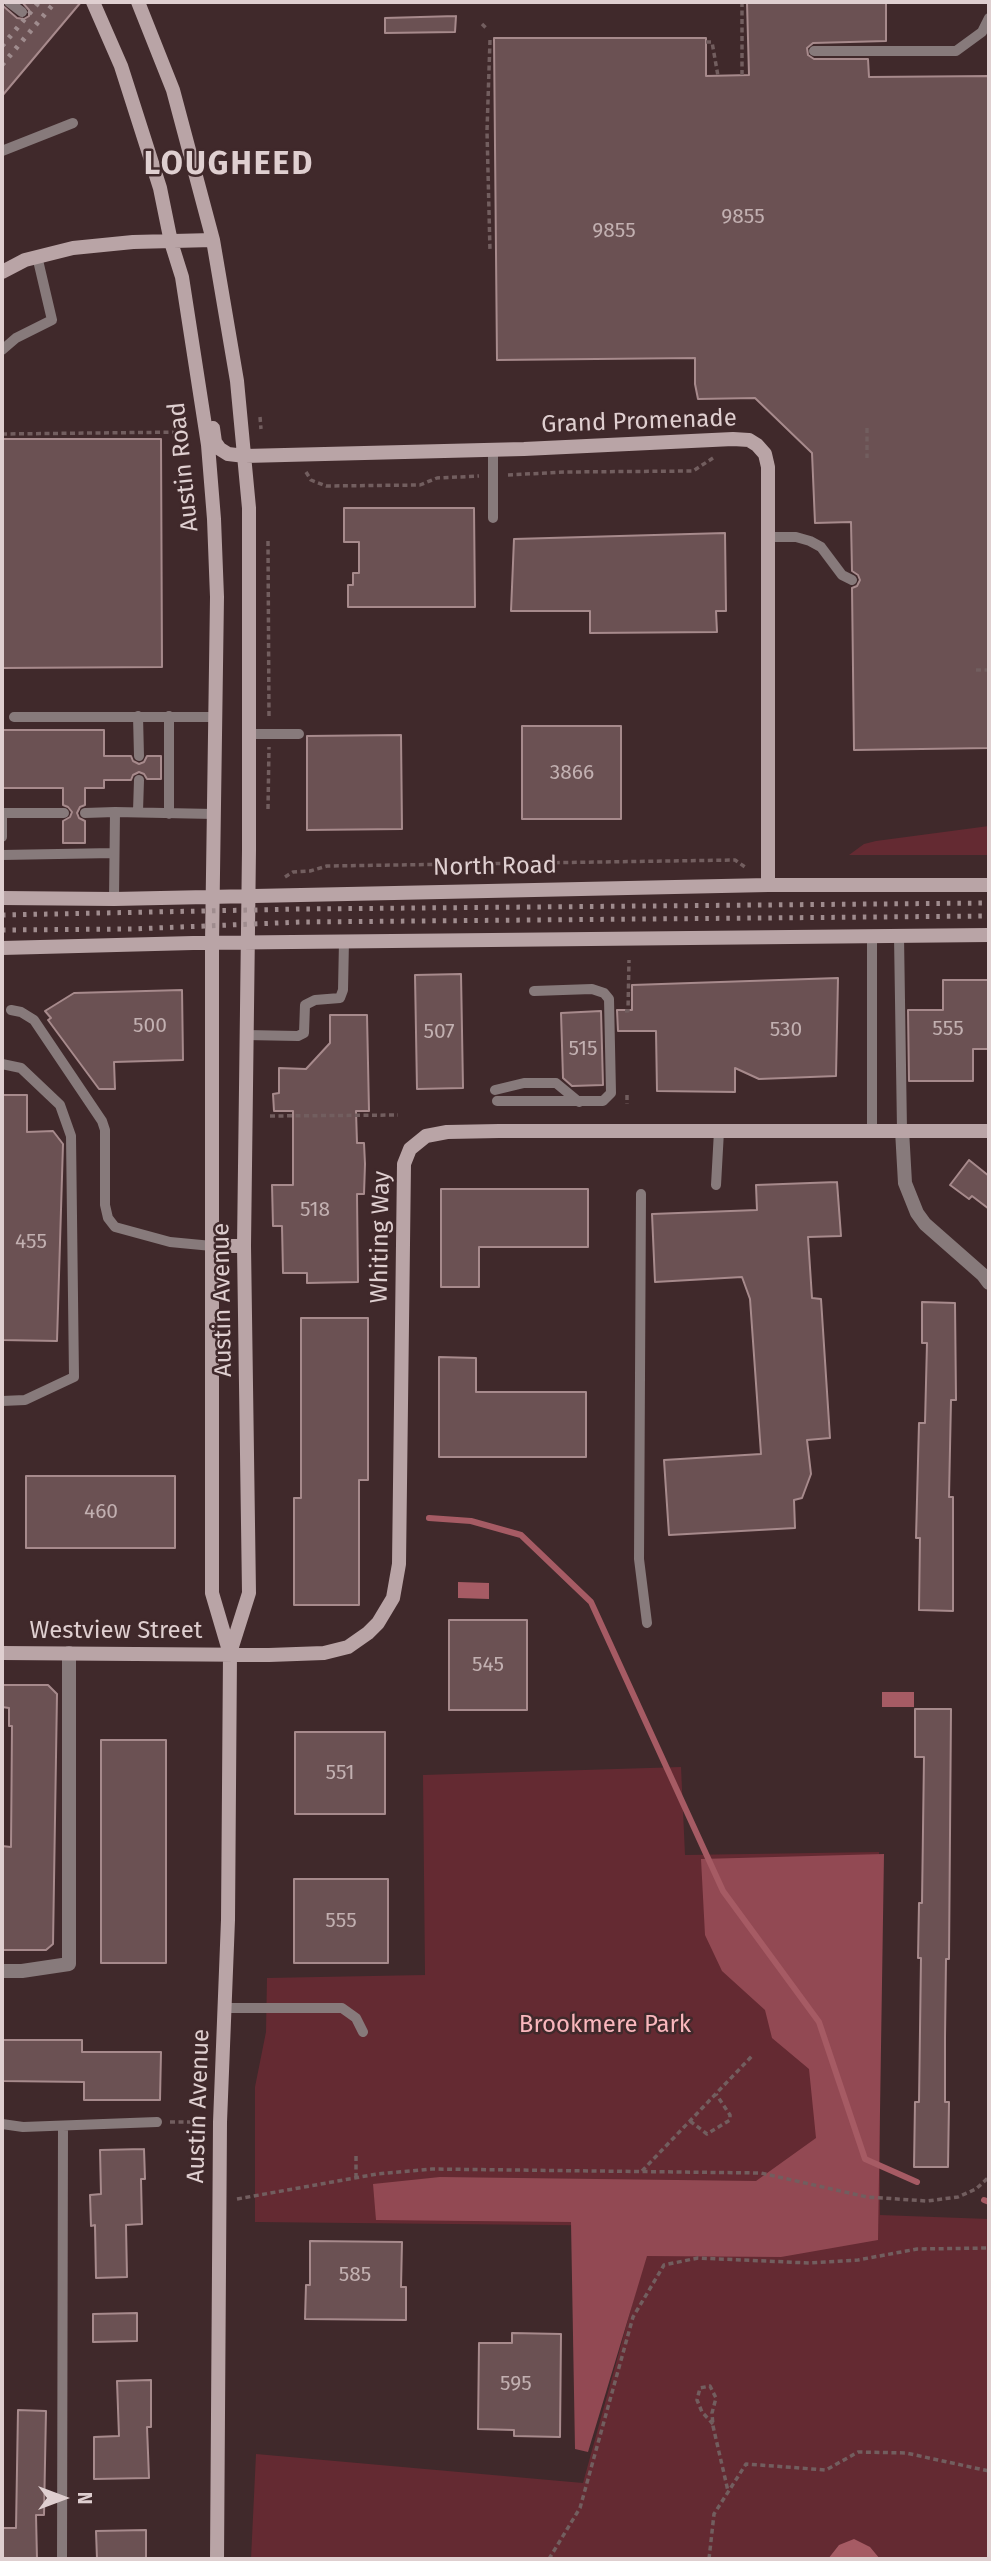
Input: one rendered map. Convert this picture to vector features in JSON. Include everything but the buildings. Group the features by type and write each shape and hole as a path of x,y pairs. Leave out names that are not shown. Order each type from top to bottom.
{"main road":[{"name":"Austin Road","path":"93,2 121,66 160,188 171,242 182,277 208,445 217,597 212,943"},
{"path":"138,2 173,90 213,240 235,368 246,456 249,508 248,942"},
{"path":"2,272 37,257 73,248 213,240"},
{"path":"188,317 201,338 215,442 228,454 246,456"},
{"name":"Grand Promenade","path":"246,456 750,440 765,454 768,467 768,885"},
{"name":"North Road","path":"2,898 114,899 768,885 989,885"},
{"path":"2,948 248,942 989,935"},
{"name":"Austin Avenue","path":"217,2559 220,2122 228,1920 230,1654 249,1593 244,1246 248,942"},
{"name":"Austin Avenue","path":"212,943 212,1594 230,1654"},
{"name":"Whiting Way","path":"230,1654 324,1653 348,1647 378,1623 393,1598 399,1564 403,1179 406,1156 414,1145 426,1136 447,1132 872,1129 989,1131"},
{"path":"212,1246 244,1246"},
{"name":"Westview Street","path":"2,1653 230,1654"}],"street":[{"path":"902,1130 905,1183 917,1213 925,1224 984,1275 989,1283"},
{"path":"2,1971 69,1964 69,1653"}],"lane":[{"path":"9,2 22,12"},
{"path":"814,51 956,51 982,32 989,18"},
{"path":"2,151 73,123"},
{"path":"2,350 16,338 52,320 37,257"},
{"path":"493,450 493,518"},
{"path":"768,537 796,537 810,541 821,547 842,575 852,580"},
{"path":"138,716 139,756"},
{"path":"169,716 169,814"},
{"path":"13,718 215,717"},
{"path":"249,734 299,734"},
{"path":"138,811 139,780"},
{"path":"85,813 138,811 214,814"},
{"path":"114,899 115,812"},
{"path":"2,837 2,813 64,813"},
{"path":"2,855 114,853"},
{"path":"899,936 902,1130"},
{"path":"872,937 872,1129"},
{"path":"246,1035 298,1036 304,1033 305,1005 314,1000 340,998 343,990 344,941"},
{"path":"534,991 592,989 604,993 609,999 611,1093 603,1101 579,1102 496,1095 524,1083 556,1083 579,1102"},
{"path":"12,1010 34,1020 102,1121 105,1130 105,1205 108,1218 115,1227 170,1242 212,1246"},
{"path":"2,1065 22,1068 60,1105 71,1136 74,1377 25,1400 2,1401"},
{"path":"716,1185 719,1131"},
{"path":"641,1194 639,1559 647,1623"},
{"path":"224,2008 342,2008 356,2018 363,2032"},
{"path":"2,2124 63,2126 157,2122"},
{"path":"62,2559 63,2126"}],"path":[{"path":"742,2 742,75"},
{"path":"482,24 486,28"},
{"path":"490,40 487,131 490,251"},
{"path":"706,42 712,42 718,76"},
{"path":"125,427 125,433"},
{"path":"39,428 39,434"},
{"path":"867,428 867,458"},
{"path":"2,434 186,432"},
{"path":"524,475 693,471 706,464 733,439"},
{"path":"296,455 311,480 326,486 421,485 437,478 465,476"},
{"path":"976,670 989,670"},
{"path":"281,879 293,872 327,866 735,860 768,885"},
{"path":"270,1116 398,1115"},
{"path":"642,2171 752,2056"},
{"path":"690,2121 707,2134 730,2120 730,2115 716,2094"},
{"path":"157,2122 220,2122"},
{"path":"356,2156 356,2178"},
{"path":"219,2203 356,2178 432,2169 761,2173 867,2197 926,2201 958,2197 975,2189 989,2177"},
{"path":"549,2559 580,2508 634,2318 664,2265 698,2258 809,2263 858,2260 917,2249 989,2248"},
{"path":"712,2424 716,2398 710,2386 700,2388 697,2400 712,2424 728,2494"},
{"path":"709,2559 714,2514 746,2464 826,2470 858,2452 906,2453 989,2471"}],"green space":[{"path":"989,826 989,855 849,855 864,844 876,841"},
{"name":"Brookmere Park","path":"681,1767 685,1855 879,1852 880,2215 989,2219 989,2559 251,2559 256,2454 583,2483 640,2276 646,2226 255,2222 255,2087 266,2032 267,1978 425,1975 423,1775"}],"shaded area":[{"path":"458,1582 489,1583 489,1599 458,1598"},
{"path":"882,1692 914,1692 914,1707 882,1707"},
{"path":"884,1854 878,2240 781,2257 647,2256 588,2452 575,2449 571,2222 376,2220 373,2184 440,2177 756,2181 816,2138 809,2069 772,2038 765,2010 722,1971 705,1935 701,1859"},
{"path":"854,2539 870,2547 880,2559 828,2559 839,2545"}],"waterway":[{"path":"429,1518 471,1521 521,1535 591,1602 723,1891 819,2022 865,2159 917,2182"},
{"path":"984,2200 989,2202"}],"railway":[{"path":"2,46 39,2"},
{"path":"2,65 55,2"},
{"path":"2,915 302,909 989,903"},
{"path":"2,930 132,929 302,922 989,916"}],"district":[{"name":"LOUGHEED","path":"229,165"}]}
